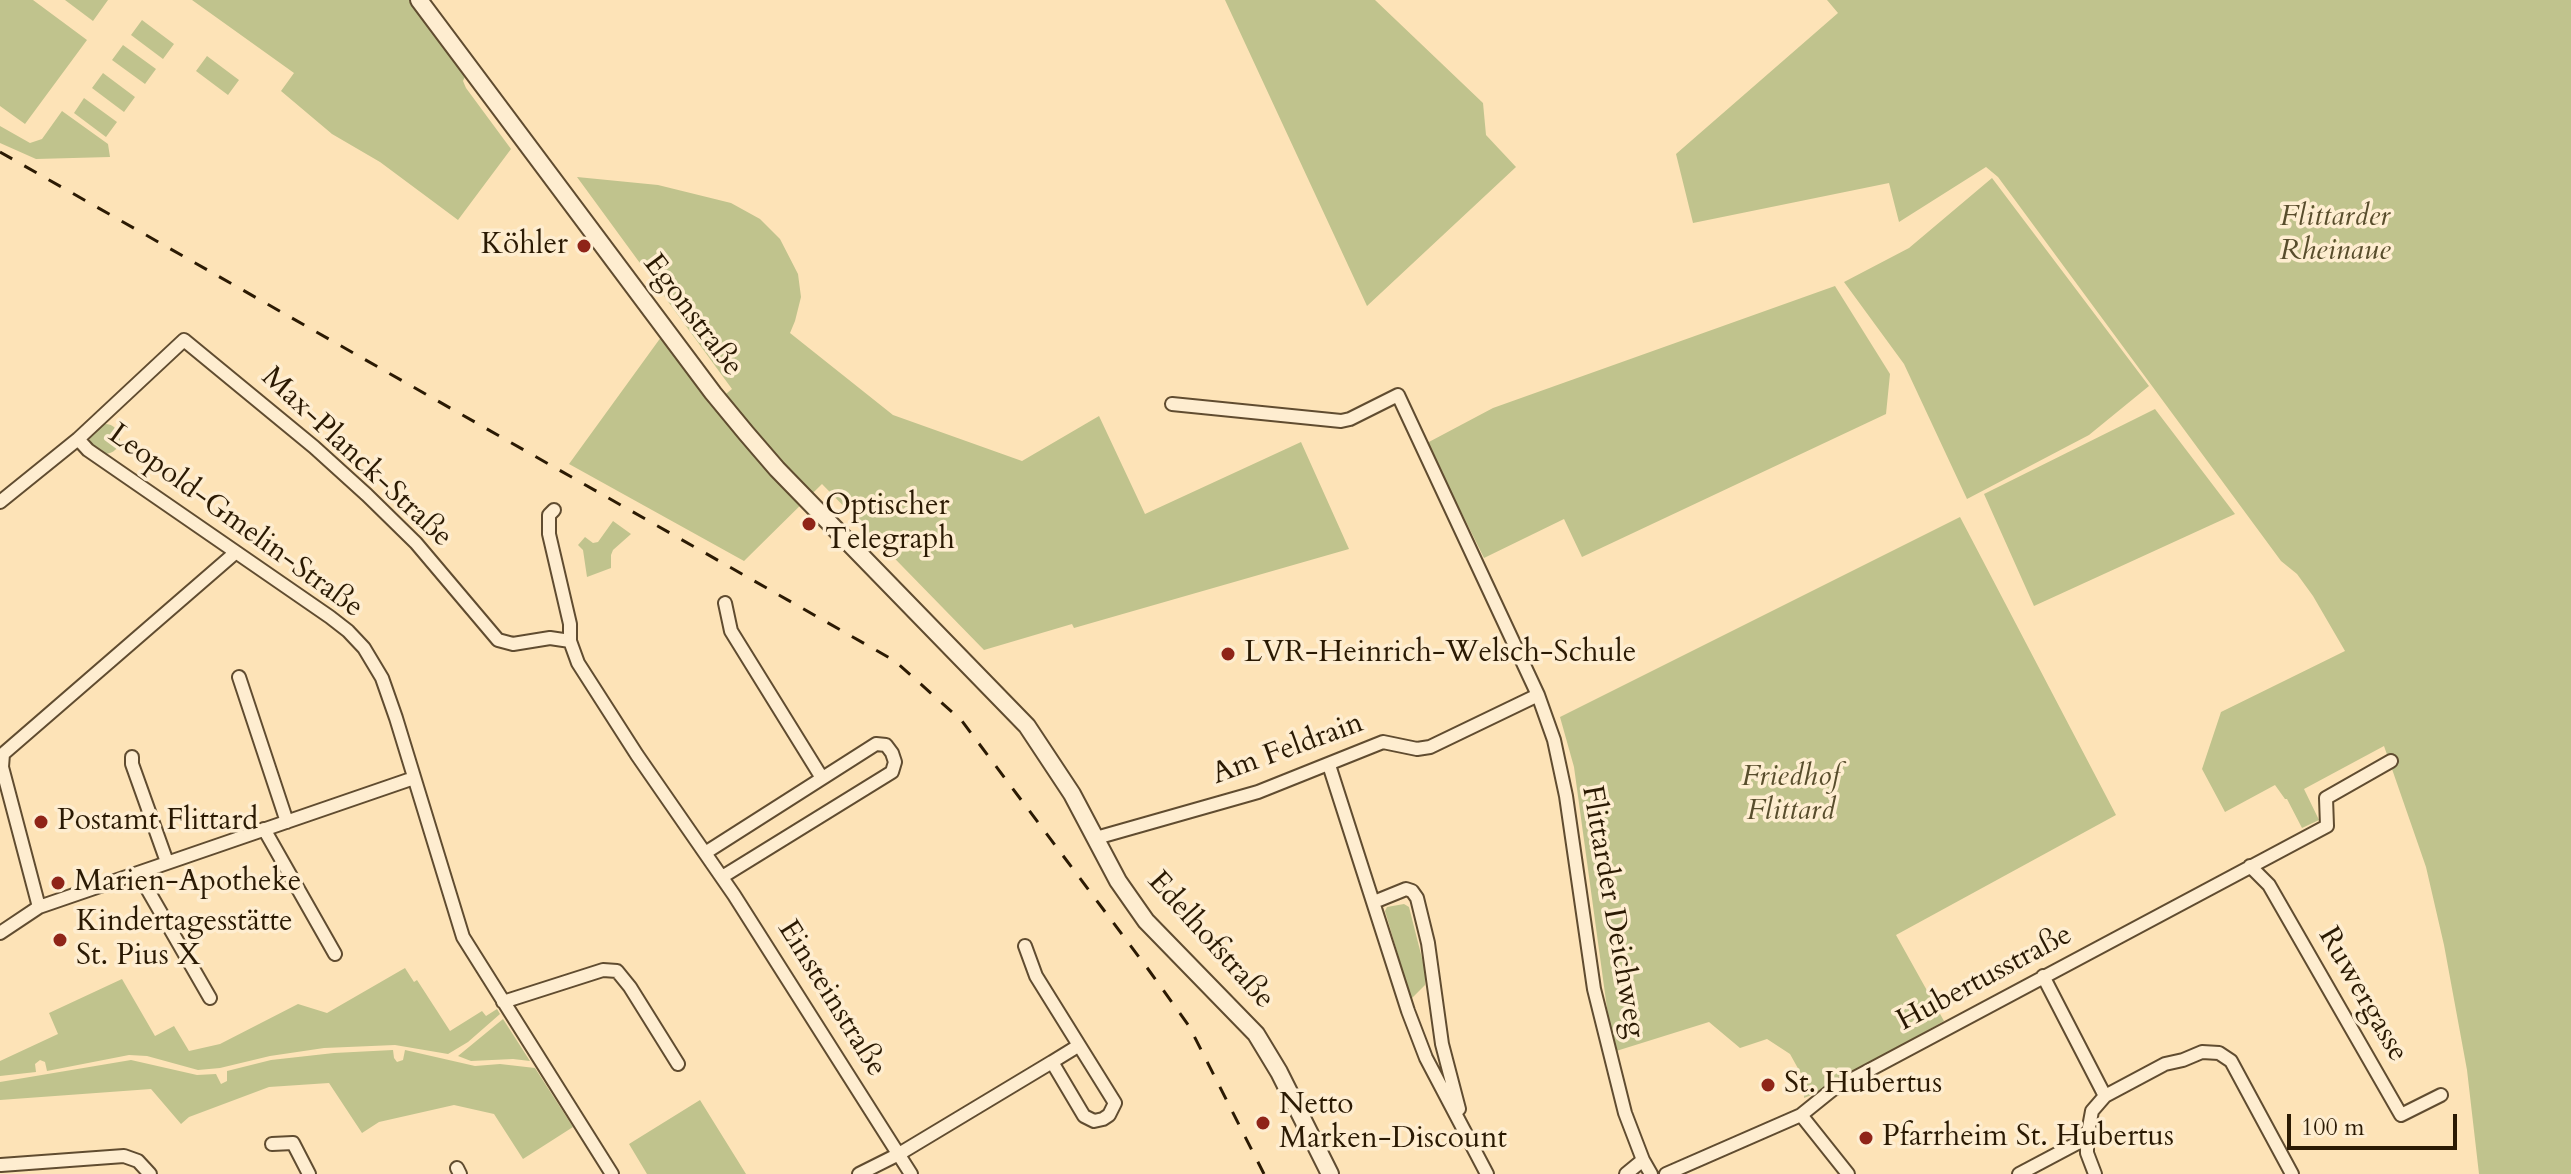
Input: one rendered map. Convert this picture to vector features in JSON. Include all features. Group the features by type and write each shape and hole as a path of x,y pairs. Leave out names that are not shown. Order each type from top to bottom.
{"street":[{"name":"Egonstraße","path":"419,0 713,393 777,469 947,642"},
{"name":"Max-Planck-Straße","path":"78,439 184,340 367,495 416,543 498,640 513,644 557,638 570,641"},
{"name":"Flittarder Deichweg","path":"1172,404 1341,421 1398,395 1546,717 1560,761 1594,989 1625,1113 1651,1174"},
{"path":"0,502 78,439"},
{"name":"Leopold-Gmelin-Straße","path":"78,439 88,450 330,617 364,648 382,678 463,937 612,1174"},
{"name":"Einsteinstraße","path":"554,510 549,515 549,534 570,624 570,641 578,663 637,755 722,877 911,1174"},
{"path":"39,907 2,767 3,754 235,553"},
{"path":"725,603 731,631 822,778"},
{"name":"Edelhofstraße","path":"947,642 1027,726 1072,794 1118,881 1146,921 1256,1034 1279,1072 1330,1174"},
{"path":"239,677 287,822"},
{"name":"Am Feldrain","path":"1096,838 1258,792 1383,742 1417,749 1430,747 1538,695"},
{"path":"705,853 876,744 886,745 892,753 895,762 892,772 722,877"},
{"path":"132,757 167,862"},
{"name":"Hubertusstraße","path":"1666,1174 1801,1115 1832,1090 2327,826 2326,798 2391,761"},
{"path":"1329,765 1426,1058 1487,1174"},
{"path":"0,933 39,907 414,778"},
{"path":"264,829 335,954"},
{"name":"Ruwergasse","path":"2250,866 2269,885 2401,1115 2441,1095"},
{"path":"138,873 210,998"},
{"path":"1374,902 1406,889 1417,898 1428,943 1442,1044 1462,1124"},
{"path":"1025,946 1036,976 1115,1103 1109,1115 1094,1121 1084,1116 1052,1062"},
{"path":"503,1002 603,970 617,971 678,1064"},
{"path":"2043,976 2105,1096"},
{"path":"859,1174 899,1154 1078,1046"},
{"path":"2095,1174 2087,1153 2087,1138 2092,1111 2105,1096 2165,1064 2202,1052 2219,1053 2231,1061 2292,1174"},
{"path":"1801,1115 1848,1174"},
{"path":"2019,1174 2087,1138"},
{"path":"272,1144 293,1143 309,1174"},
{"path":"3,1174 0,1163 124,1156 138,1161 150,1174"},
{"path":"1626,1174 1643,1160"}],"green space":[{"path":"0,0 33,0 87,40 25,124 0,106"},
{"path":"65,0 108,0 93,21"},
{"path":"192,0 412,0 467,72 463,81 466,88 511,149 458,220 380,162 332,134 281,91 294,73"},
{"path":"1225,0 1375,0 1483,103 1486,135 1516,167 1367,306"},
{"name":"Flittarder Rheinaue","path":"1827,0 2571,0 2571,1174 2479,1174 2467,1070 2444,945 2426,867 2384,746 2304,789 2319,820 2302,828 2287,799 2275,785 2225,812 2202,769 2221,712 2345,651 2297,574 2281,561 1998,177 1986,167 1899,222 1889,183 1693,223 1676,154 1838,13"},
{"path":"142,20 174,44 163,59 131,35"},
{"path":"123,45 156,69 145,84 112,60"},
{"path":"207,56 239,80 228,95 196,71"},
{"path":"103,73 135,97 124,112 92,88"},
{"path":"84,98 117,122 106,137 74,113"},
{"path":"62,111 108,144 110,157 36,159 0,143 0,126 30,143 42,139"},
{"path":"577,177 658,185 731,203 760,219 780,239 798,274 801,297 790,333 893,415 1022,461 1099,416 1145,514 1301,442 1349,549 1074,628 1072,624 984,650 822,484 744,561 569,464 664,333 716,402 732,389"},
{"path":"1992,178 2149,386 2089,435 1967,499 1904,364 1844,282 1909,248"},
{"path":"1835,286 1890,374 1886,414 1582,557 1564,519 1484,558 1427,443 1493,408"},
{"path":"2155,409 2235,514 2034,606 1984,494"},
{"path":"105,424 116,428 120,439 116,450 105,454 94,450 90,439 94,428"},
{"name":"Friedhof Flittard","path":"1960,517 2116,815 1896,935 1944,1021 1819,1092 1804,1098 1805,1081 1790,1054 1767,1039 1740,1048 1709,1022 1613,1052 1574,767 1560,717"},
{"path":"613,521 631,534 613,550 611,568 587,577 583,550 578,545 585,537 593,543 598,542"},
{"path":"1404,904 1409,907 1426,974 1425,985 1411,999 1385,911 1387,907"},
{"path":"405,968 414,982 417,980 450,1031 482,1011 486,1016 497,1009 500,1014 468,1042 448,1054 395,1045 324,1048 198,1070 147,1056 129,1055 47,1071 45,1062 40,1060 35,1064 36,1072 0,1076 0,1061 58,1034 49,1013 122,979 155,1036 174,1026 189,1051 220,1044 298,1004 327,1013"},
{"path":"503,1019 530,1061 471,1061 458,1056"},
{"path":"393,1050 397,1062 403,1060 405,1050 475,1066 500,1064 535,1068 573,1127 523,1159 494,1114 454,1105 379,1122 362,1133 329,1083 269,1087 189,1117 181,1124 151,1089 0,1100 0,1082 131,1060 197,1075 216,1074 221,1084 227,1081 227,1071 271,1060"},
{"path":"700,1100 746,1174 647,1174 629,1144"}],"railway":[{"path":"0,152 895,661 962,721 1148,969 1189,1026 1264,1174"}],"place":[{"name":"Köhler","path":"584,246"},
{"name":"Optischer Telegraph","path":"809,524"},
{"name":"LVR-Heinrich-Welsch-Schule","path":"1228,654"},
{"name":"Postamt Flittard","path":"41,822"},
{"name":"Marien-Apotheke","path":"58,883"},
{"name":"Kindertagesstätte St. Pius X","path":"60,940"},
{"name":"St. Hubertus","path":"1768,1085"},
{"name":"Netto Marken-Discount","path":"1263,1123"},
{"name":"Pfarrheim St. Hubertus","path":"1866,1138"}]}
